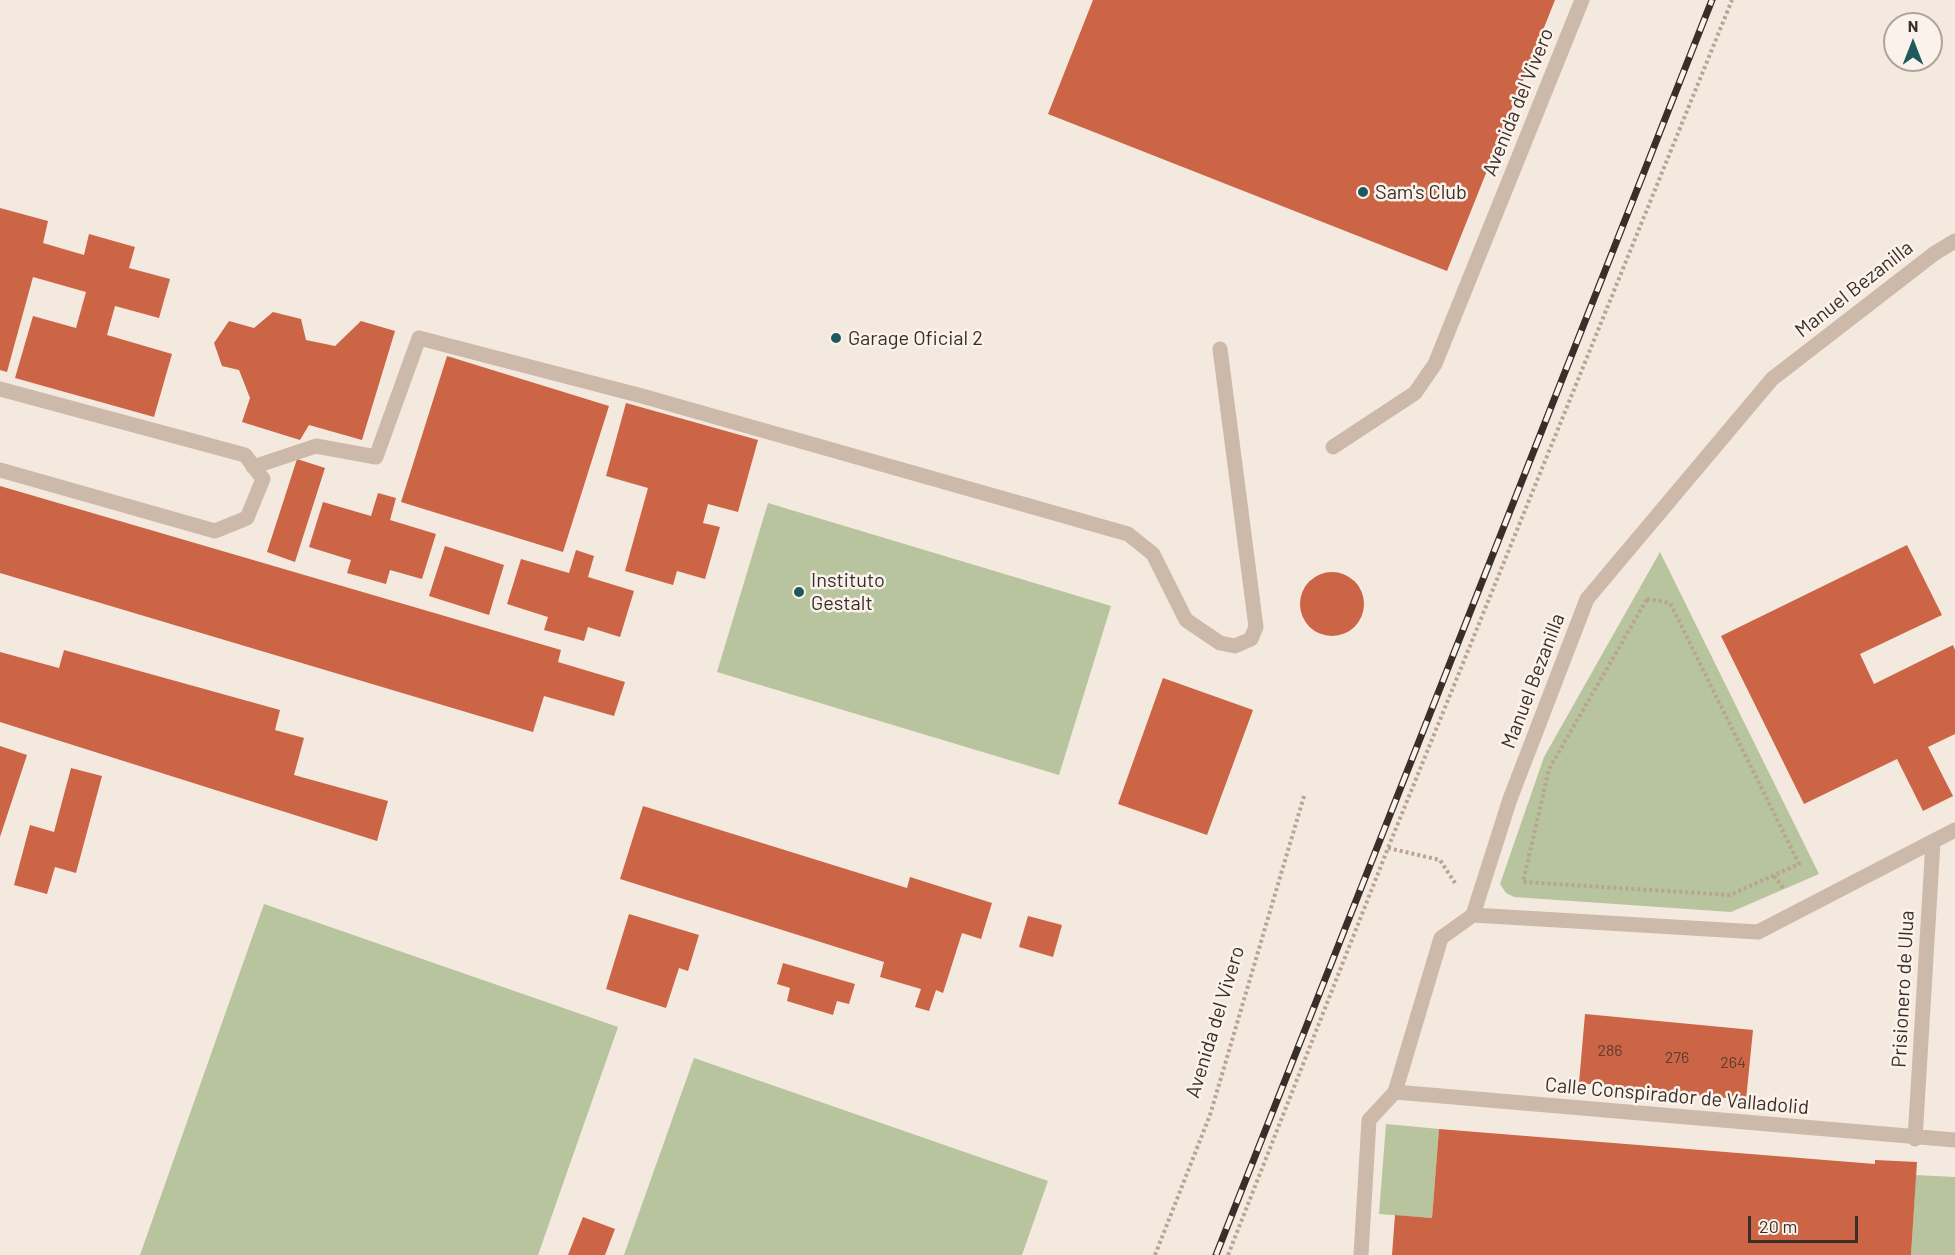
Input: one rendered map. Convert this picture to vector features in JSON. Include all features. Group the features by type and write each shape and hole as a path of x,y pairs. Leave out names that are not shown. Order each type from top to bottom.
{"street":[{"name":"Avenida del Vivero","path":"1333,447 1415,393 1435,364 1582,0"},
{"name":"Manuel Bezanilla","path":"1473,913 1510,799 1587,599 1772,379 1935,253 1955,241"},
{"path":"253,466 316,446 376,457 419,338 653,400 1128,534 1153,554 1186,620 1220,643 1235,646 1251,639 1256,627 1220,350"},
{"path":"0,389 245,455 263,479 247,518 215,531 0,470"},
{"path":"1361,1255 1369,1120 1395,1092 1441,938 1473,913 1758,932 1955,830"},
{"name":"Prisionero de Ulua","path":"1915,1139 1933,842"},
{"name":"Calle Conspirador de Valladolid","path":"1395,1092 1915,1139 1955,1140"}],"path":[{"path":"1228,1255 1388,848 1732,0"},
{"path":"1647,599 1670,603 1798,864 1730,895 1522,882 1524,869 1548,770 1647,599"},
{"name":"Avenida del Vivero","path":"1155,1255 1210,1114 1304,796"},
{"path":"1388,848 1440,860 1473,913"}],"green space":[{"path":"768,503 1111,606 1059,775 717,672"},
{"path":"1660,552 1819,874 1731,912 1514,897 1506,893 1500,884 1544,757"},
{"path":"264,904 618,1027 538,1255 140,1255"},
{"path":"694,1058 1048,1181 1022,1255 624,1255"},
{"path":"1386,1124 1439,1129 1432,1218 1379,1214"},
{"path":"1916,1175 1955,1177 1955,1255 1911,1255"}],"building":[{"name":"Sam's Club","path":"1093,0 1555,0 1447,271 1048,114"},
{"path":"0,208 48,221 43,243 84,255 89,234 135,247 129,268 170,279 159,318 115,306 107,335 172,354 154,417 15,378 33,316 76,328 86,292 33,277 7,372 0,370"},
{"path":"273,312 301,319 306,340 335,346 361,321 395,331 362,440 309,425 300,440 242,422 250,398 239,370 222,366 214,343 229,321 254,328"},
{"path":"447,356 609,406 563,552 401,502"},
{"path":"626,403 758,440 738,512 708,504 703,523 720,527 705,579 677,571 673,585 625,571 648,488 606,476"},
{"path":"297,459 325,468 295,562 267,552"},
{"path":"0,486 561,650 558,662 625,682 614,716 544,696 533,732 0,573"},
{"path":"378,493 396,498 390,520 436,534 422,579 390,570 386,584 347,573 351,560 309,547 323,502 371,516"},
{"path":"1907,545 1942,615 1860,654 1874,684 1953,645 1955,650 1955,734 1928,747 1953,796 1923,811 1897,759 1804,804 1721,636"},
{"path":"445,546 504,565 489,615 429,596"},
{"path":"576,550 594,556 588,577 634,591 620,637 588,627 584,641 544,630 548,617 507,604 521,559 569,573"},
{"path":"1332,572 1350,578 1358,586 1364,604 1358,622 1350,630 1332,636 1314,630 1306,622 1300,604 1306,586 1314,578"},
{"path":"64,650 280,710 275,730 304,738 294,775 388,801 377,841 0,722 0,652 59,668"},
{"path":"1163,678 1253,710 1207,835 1118,804"},
{"path":"0,746 27,755 0,837"},
{"path":"71,768 102,776 76,873 55,867 47,894 14,885 30,825 54,832"},
{"path":"643,806 907,888 910,877 992,903 981,939 962,933 943,993 936,990 929,1011 915,1007 921,989 880,977 884,962 620,879"},
{"path":"629,914 699,935 688,971 679,968 666,1008 606,989"},
{"path":"1028,916 1062,925 1053,957 1019,947"},
{"path":"783,963 855,984 849,1004 837,1001 833,1015 787,1001 790,988 777,984"},
{"path":"1585,1014 1753,1030 1746,1100 1579,1083"},
{"path":"1439,1129 1875,1164 1875,1160 1917,1162 1911,1255 1392,1255 1395,1215 1432,1218"},
{"path":"583,1217 615,1229 605,1255 568,1255"}],"railway":[{"path":"1216,1255 1712,0"}],"place":[{"name":"Sam's Club","path":"1363,192"},
{"name":"Garage Oficial 2","path":"836,338"},
{"name":"Instituto Gestalt","path":"799,592"}]}
